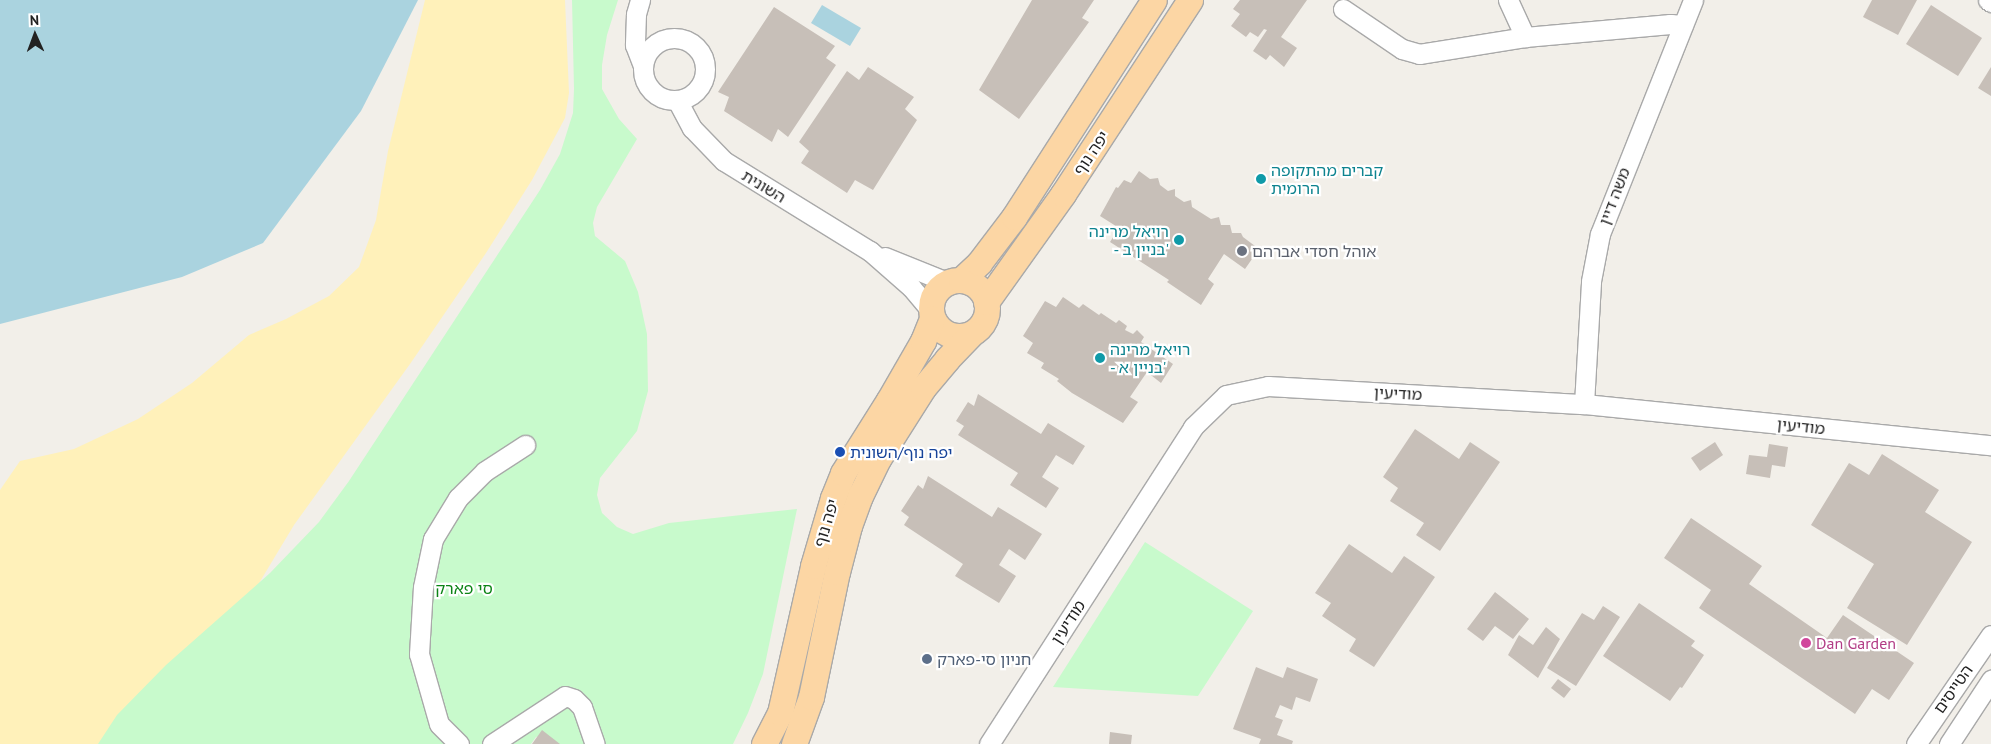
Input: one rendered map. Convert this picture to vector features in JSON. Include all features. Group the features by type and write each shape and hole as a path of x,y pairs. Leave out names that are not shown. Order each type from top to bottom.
{"main road":[{"name":"יפה נוף","path":"954,281 979,263 1014,217 1154,0"},
{"name":"יפה נוף","path":"986,302 1068,187 1190,0"},
{"path":"954,281 977,287 986,302 984,320 971,334 962,336 944,333 931,314 935,292 954,281"},
{"name":"יפה נוף","path":"764,744 780,713 813,566 833,498 844,473 923,341 931,314"},
{"name":"יפה נוף","path":"794,744 811,697 837,572 849,526 860,496 878,459 923,388 946,359 971,334"}],"street":[{"path":"640,0 636,14 635,45 643,66"},
{"path":"1508,0 1526,37"},
{"name":"משה דיין","path":"1584,404 1591,281 1600,234 1693,0"},
{"path":"1343,9 1402,49 1419,54 1526,37 1670,24 1683,25"},
{"path":"664,39 684,39 693,43 701,51 705,61 706,72 703,82 697,91 688,97 668,100 652,91 643,76 643,66 649,49 664,39"},
{"name":"השונית","path":"678,100 692,128 724,161 870,251 911,287 931,314"},
{"name":"השונית","path":"870,251 954,281"},
{"name":"מודיעין","path":"989,744 1193,427 1226,395 1268,386 1584,404 1991,444"},
{"path":"459,744 439,724 419,654 423,588 433,539 458,498 485,471 525,445"},
{"name":"הטייסים","path":"1916,744 1991,635"},
{"name":"הטייסים","path":"1949,744 1991,680"},
{"path":"492,744 565,696 574,699 582,708 595,744"}],"sand":[{"path":"425,0 565,0 569,93 565,118 532,180 486,253 410,364 294,525 220,648 157,744 0,744 0,490 20,461 74,449 138,419 192,383 249,335 286,319 329,296 359,267 376,220 388,151"}],"green space":[{"name":"סי פארק","path":"572,0 618,0 607,35 602,65 602,89 619,119 637,139 597,207 593,223 595,236 625,261 638,292 647,334 648,391 637,431 600,478 597,495 602,513 617,527 633,534 669,523 797,509 763,674 748,713 733,744 558,744 544,735 536,737 531,744 98,744 117,715 166,665 270,573 319,522 349,481 540,190 560,154 573,113"},
{"path":"1145,542 1253,611 1198,696 1053,687"}],"water":[{"path":"0,0 418,0 361,111 263,243 182,277 0,324"},
{"path":"822,5 861,28 850,46 811,23"}],"building":[{"path":"1032,0 1094,0 1082,18 1089,22 1019,119 979,90"},
{"path":"1240,0 1307,0 1281,37 1297,48 1284,67 1270,55 1266,60 1253,51 1267,30 1264,29 1258,37 1250,32 1246,37 1231,26 1240,14 1233,9"},
{"path":"1872,0 1917,0 1898,35 1863,17"},
{"path":"1931,5 1982,38 1958,76 1906,44"},
{"path":"774,7 835,46 826,58 836,65 788,137 778,129 772,142 724,111 729,97 718,92"},
{"path":"868,67 914,97 905,109 917,120 873,190 855,180 847,193 801,163 809,151 799,142 847,71 859,80"},
{"path":"1991,67 1991,96 1978,88"},
{"name":"רויאל מרינה - בניין ב'","path":"1139,171 1150,179 1158,178 1160,185 1168,191 1175,189 1175,196 1184,202 1191,200 1192,207 1211,219 1219,217 1221,225 1230,225 1232,233 1241,233 1243,237 1259,249 1245,269 1224,254 1208,279 1214,284 1201,305 1167,282 1169,280 1110,242 1119,228 1100,216 1116,187 1118,188 1124,180 1131,183"},
{"name":"רויאל מרינה - בניין א'","path":"1063,297 1079,308 1083,304 1099,315 1101,313 1116,323 1119,320 1127,326 1125,330 1133,334 1137,330 1144,337 1141,342 1173,364 1161,383 1147,372 1130,397 1138,402 1123,423 1072,393 1057,381 1059,379 1041,368 1044,363 1027,353 1033,343 1023,336 1045,301 1056,307"},
{"path":"978,394 1041,434 1048,423 1085,446 1073,465 1056,455 1042,477 1059,488 1046,508 1010,485 1018,473 958,435 964,426 956,421 968,402 974,406"},
{"path":"1415,429 1459,459 1470,442 1500,462 1440,551 1416,535 1424,523 1390,501 1398,488 1383,477"},
{"path":"1715,442 1723,455 1700,471 1691,458"},
{"path":"1769,444 1788,447 1785,467 1772,465 1770,478 1746,474 1749,455 1767,457"},
{"path":"1882,454 1939,490 1925,512 1972,542 1907,645 1847,608 1874,564 1811,525 1849,463 1869,475"},
{"path":"928,476 992,517 998,507 1042,534 1025,560 1009,549 999,565 1016,576 999,603 955,576 963,564 904,525 909,517 901,511 918,485 923,489"},
{"path":"1691,518 1762,566 1749,584 1827,638 1843,615 1914,663 1889,700 1872,689 1855,714 1699,608 1711,590 1664,558"},
{"path":"1349,544 1392,573 1404,556 1435,577 1374,667 1349,651 1356,639 1322,616 1331,603 1315,593"},
{"path":"1495,592 1529,619 1513,639 1495,626 1483,641 1467,629"},
{"path":"1639,603 1695,641 1691,646 1704,655 1682,688 1680,687 1670,701 1603,656"},
{"path":"1603,606 1620,617 1576,686 1547,668 1582,613 1594,620"},
{"path":"1546,627 1560,639 1538,678 1508,655 1519,635 1533,645"},
{"path":"1256,667 1283,678 1287,667 1318,679 1310,702 1296,697 1292,710 1280,705 1275,717 1283,720 1277,735 1293,741 1292,744 1259,744 1261,739 1233,729"},
{"path":"1558,679 1571,689 1564,698 1551,688"},
{"path":"542,730 560,744 532,744"},
{"path":"1110,732 1132,735 1131,744 1109,744"}],"place":[{"name":"קברים מהתקופה הרומית","path":"1261,179"},
{"name":"רויאל מרינה - בניין ב'","path":"1179,240"},
{"name":"אוהל חסדי אברהם","path":"1242,251"},
{"name":"רויאל מרינה - בניין א'","path":"1100,358"},
{"name":"יפה נוף/השונית","path":"840,452"},
{"name":"Dan Garden","path":"1806,643"},
{"name":"חניון סי-פארק","path":"927,659"}]}
